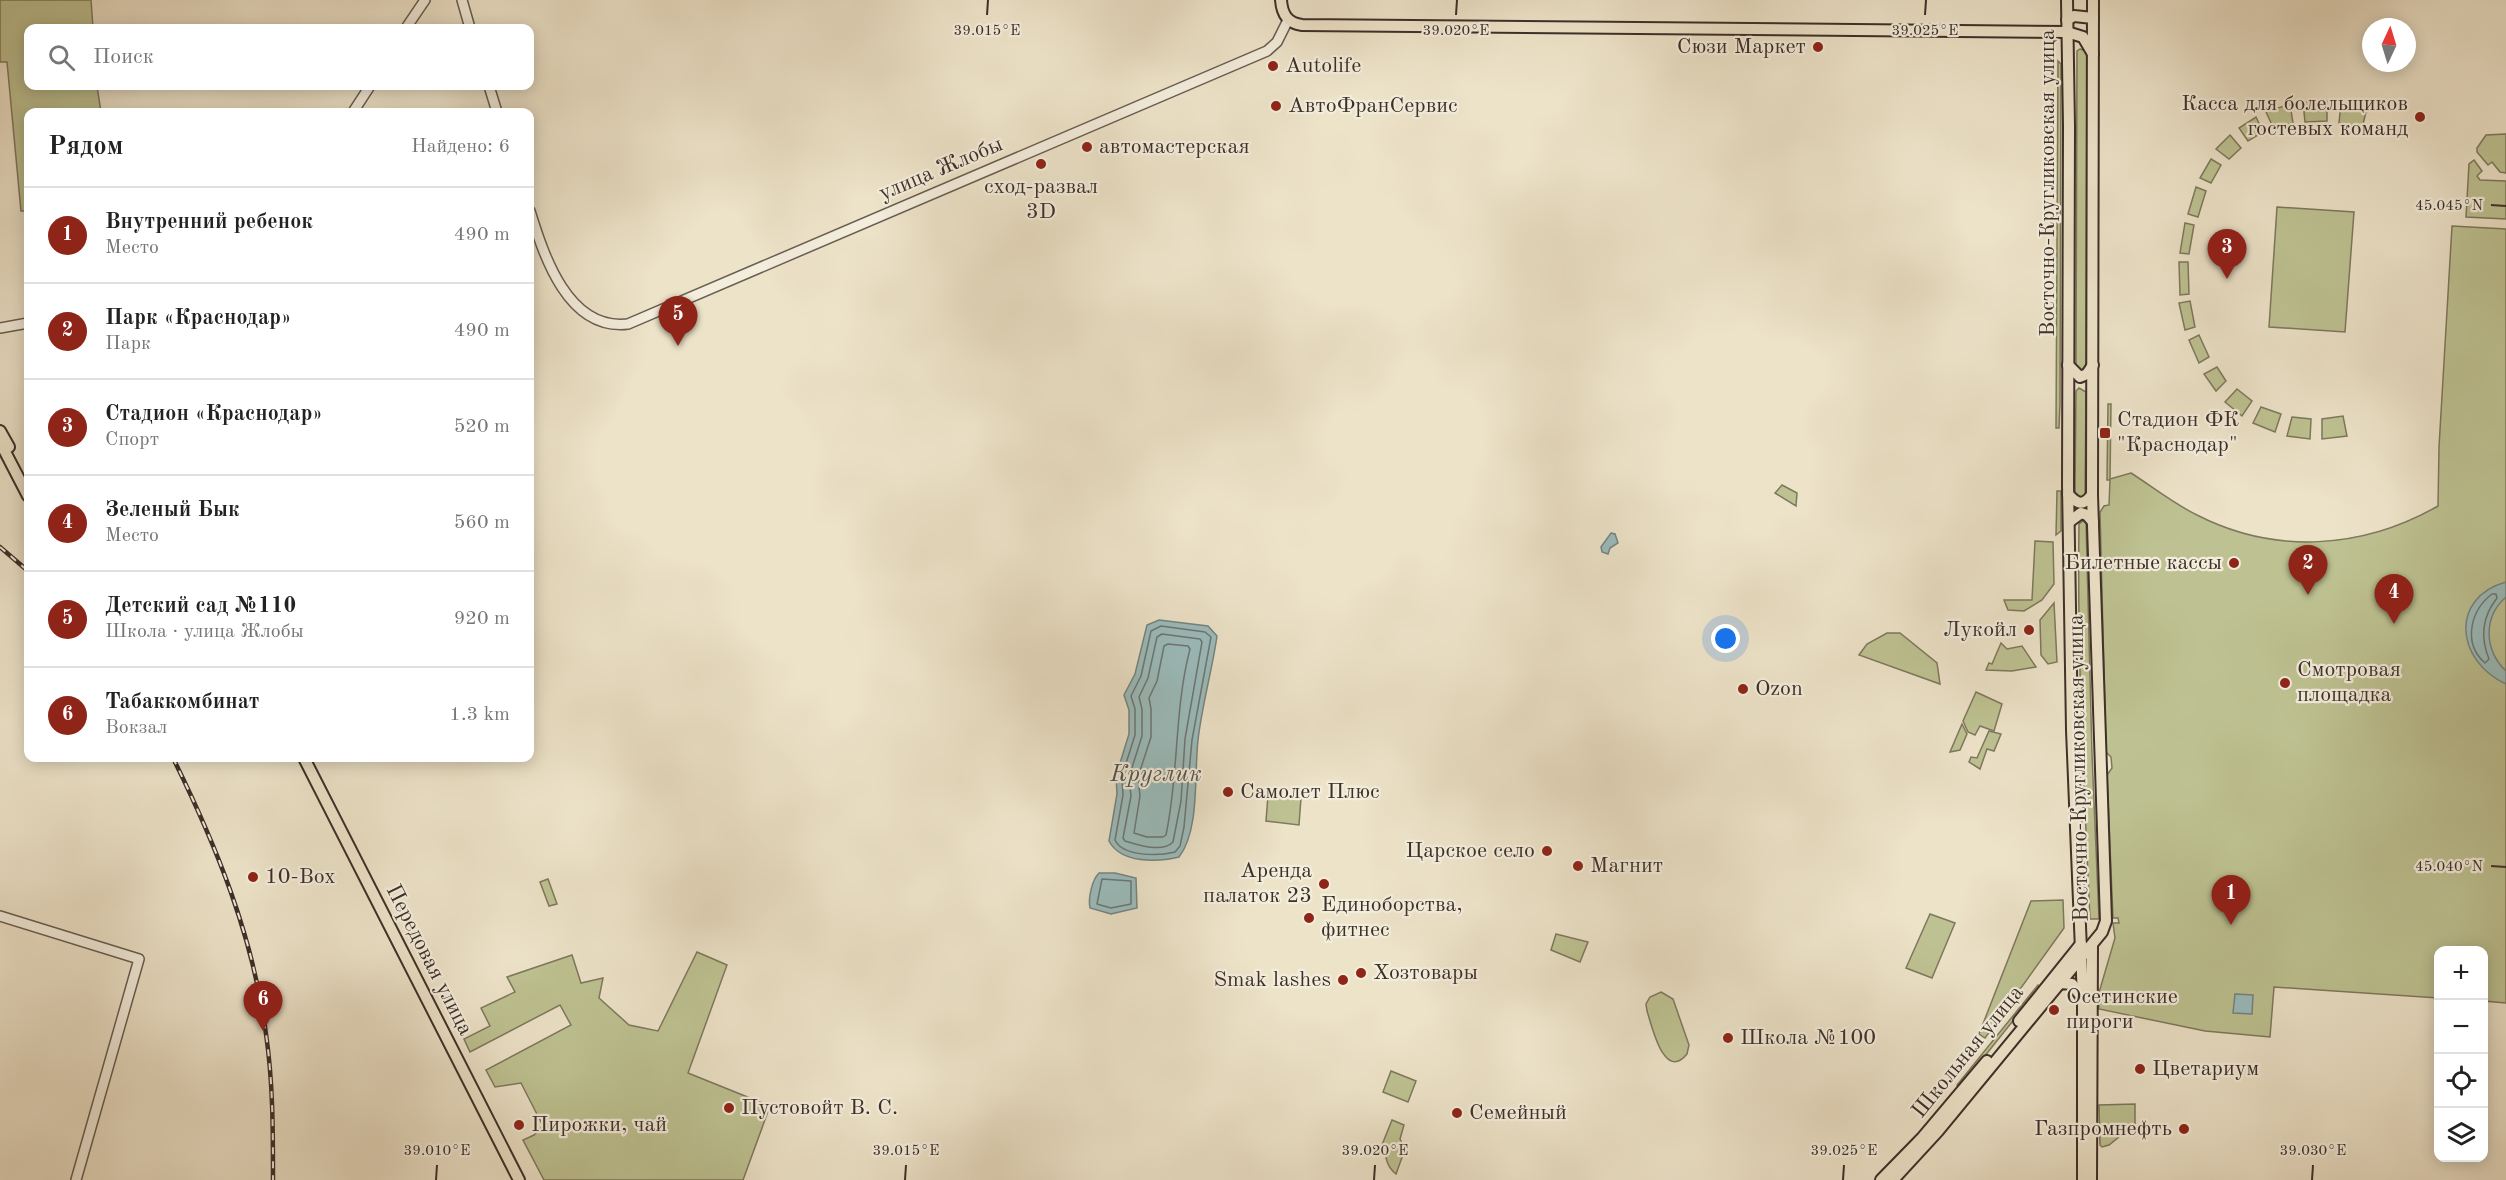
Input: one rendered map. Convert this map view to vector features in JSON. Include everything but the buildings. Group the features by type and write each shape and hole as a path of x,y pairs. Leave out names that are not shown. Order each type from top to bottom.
{"main road":[{"path":"1275,0 1276,13 1301,31 2049,37 2059,39 2067,50"},
{"path":"1281,0 1283,12 1293,24 2067,32 2079,34 2094,57"},
{"name":"Восточно-Кругликовская улица","path":"2067,0 2068,494 2072,730 2086,944 2091,1180"},
{"name":"Восточно-Кругликовская улица","path":"2083,1180 2081,958 2086,944 2102,932 2106,921 2092,522 2093,0"},
{"path":"2067,20 2081,15 2093,18"},
{"name":"Восточно-Кругликовская улица","path":"2068,365 2075,374 2083,377 2093,365"},
{"path":"2068,392 2079,382 2084,382 2093,393"},
{"path":"0,431 24,476"},
{"path":"0,442 24,488"},
{"path":"2068,494 2076,503 2081,504 2092,495"},
{"path":"2069,522 2081,513 2092,522"},
{"name":"Передовая улица","path":"306,762 519,1180"},
{"name":"Передовая улица","path":"313,762 525,1180"},
{"name":"Школьная улица","path":"1881,1180 1905,1158 2086,944"},
{"name":"Школьная улица","path":"1893,1180 1932,1139 2081,958"},
{"path":"2057,986 2061,983 2072,984 2083,999"}],"street":[{"path":"409,24 424,0"},
{"path":"462,0 469,24"},
{"name":"улица Жлобы","path":"534,222 549,264 567,297 600,321 615,325 641,320 1267,51 1293,24"},
{"path":"356,108 367,90"},
{"path":"490,90 497,108"},
{"path":"0,328 24,324"},
{"path":"0,916 139,959 76,1180"}],"green space":[{"path":"0,0 91,0 93,24 24,24 24,90 98,90 100,108 24,108 24,211 21,211 7,62 0,62"},
{"path":"2080,49 2087,51 2086,368 2084,372 2076,368 2077,51"},
{"path":"2058,61 2061,64 2060,404 2059,428 2056,428"},
{"path":"2327,101 2327,121 2305,122 2303,102"},
{"path":"2341,103 2367,108 2362,128 2339,123"},
{"path":"2290,104 2293,123 2274,129 2266,112"},
{"path":"2256,117 2263,132 2248,141 2239,128"},
{"path":"2506,134 2506,173 2500,172 2492,162 2488,165 2477,152 2477,148 2486,135"},
{"path":"2230,135 2241,148 2229,159 2216,149"},
{"path":"2211,159 2221,165 2211,183 2200,178"},
{"path":"2474,160 2482,171 2477,176 2480,180 2506,181 2506,219 2466,217 2469,164"},
{"path":"2196,187 2206,191 2198,217 2188,214"},
{"path":"2277,207 2354,212 2345,332 2269,327"},
{"path":"2185,223 2194,225 2189,254 2180,253"},
{"path":"2452,226 2506,229 2506,1003 2488,1001 2488,946 2434,946 2434,998 2274,987 2270,1037 2205,1031 2099,1009 2098,996 2115,938 2113,923 2119,923 2118,918 2113,918 2107,775 2112,768 2111,757 2106,752 2100,512 2104,506 2109,505 2108,404 2111,404 2110,479 2131,473 2188,511 2227,528 2257,537 2319,542 2349,538 2380,531 2438,506 2439,447"},
{"path":"2179,262 2188,262 2189,294 2180,295"},
{"path":"2190,301 2195,327 2185,330 2179,303"},
{"path":"2199,335 2209,357 2199,363 2189,340"},
{"path":"2217,367 2226,381 2216,391 2204,374"},
{"path":"2079,388 2086,392 2085,497 2083,499 2075,496 2076,391"},
{"path":"2237,389 2252,401 2242,416 2225,402"},
{"path":"2261,407 2281,414 2275,432 2253,423"},
{"path":"2343,416 2347,436 2322,439 2322,419"},
{"path":"2292,417 2311,419 2310,439 2287,436"},
{"path":"1782,485 1797,493 1796,506 1775,493"},
{"path":"2057,491 2061,491 2061,531 2056,535"},
{"path":"2083,521 2086,523 2099,919 2090,919 2083,771 2079,524"},
{"path":"2035,541 2053,542 2054,584 2042,600 2024,611 2008,610 2004,600 2032,600"},
{"path":"2054,603 2057,662 2048,664 2041,655 2040,620"},
{"path":"1887,633 1900,633 1937,663 1940,684 1859,655 1867,644"},
{"path":"2001,643 2007,649 2022,646 2036,667 2012,671 1986,670 1989,663 1992,664"},
{"path":"1976,692 2002,704 1994,731 1980,726 1975,735 1968,732 1963,721"},
{"path":"1962,724 1967,734 1960,750 1950,752"},
{"path":"1989,731 2001,734 1994,751 1987,749 1980,769 1969,762 1971,757 1977,758"},
{"path":"1268,795 1301,798 1299,825 1266,821"},
{"path":"548,879 557,904 549,906 540,882"},
{"path":"2063,900 2064,928 1985,1038 1979,1034 2031,901"},
{"path":"1930,914 1955,923 1932,978 1906,968"},
{"path":"1556,934 1588,942 1580,962 1551,950"},
{"path":"697,952 727,965 688,1073 770,1106 743,1180 544,1180 523,1140 534,1135 543,1126 521,1083 495,1087 486,1070 571,1025 560,1005 470,1052 464,1039 490,1026 481,1008 515,992 507,977 572,955 581,983 603,978 599,998 629,1025 658,1031"},
{"path":"2038,985 2040,987 1960,1087 1957,1085"},
{"path":"1661,992 1673,999 1689,1045 1687,1054 1679,1061 1672,1061 1660,1049 1647,1011 1646,1004 1650,997"},
{"path":"1391,1071 1416,1081 1408,1102 1383,1092"},
{"path":"2135,1104 2135,1124 2109,1145 2102,1147 2100,1145 2099,1105"},
{"path":"1392,1120 1404,1125 1400,1139 1405,1149 1396,1174 1386,1158 1386,1147 1382,1145"}],"water":[{"path":"1611,533 1615,534 1618,543 1610,548 1608,554 1602,552 1601,547"},
{"path":"2506,582 2506,597 2493,614 2489,634 2493,653 2506,671 2506,684 2489,674 2477,661 2469,646 2466,630 2468,615 2475,601 2488,590"},
{"name":"Круглик","path":"1159,620 1208,626 1217,636 1200,727 1195,801 1186,846 1179,857 1141,860 1122,854 1109,841 1117,794 1116,776 1129,734 1129,710 1124,695 1135,674 1147,625"},
{"path":"1099,873 1115,873 1136,878 1137,908 1111,914 1090,908 1091,889"},
{"path":"2235,994 2253,995 2252,1014 2233,1013"}],"railway":[{"path":"0,547 24,568"},
{"path":"175,762 218,858 252,962 260,998 270,1070 273,1180"}],"place":[{"name":"Сюзи Маркет","path":"1818,47"},
{"name":"Autolife","path":"1273,66"},
{"name":"АвтоФранСервис","path":"1276,106"},
{"name":"Касса для болельщиков гостевых команд","path":"2420,117"},
{"name":"автомастерская","path":"1087,147"},
{"name":"сход-развал 3D","path":"1041,164"},
{"name":"Стадион «Краснодар»","path":"2227,279"},
{"name":"Детский сад №110","path":"678,346"},
{"name":"Стадион ФК \"Краснодар\"","path":"2105,433"},
{"name":"Билетные кассы","path":"2234,563"},
{"name":"Парк «Краснодар»","path":"2308,595"},
{"name":"Зеленый Бык","path":"2394,624"},
{"name":"Лукойл","path":"2029,630"},
{"name":"Смотровая площадка","path":"2285,683"},
{"name":"Ozon","path":"1743,689"},
{"name":"Самолет Плюс","path":"1228,792"},
{"name":"Царское село","path":"1547,851"},
{"name":"Магнит","path":"1578,866"},
{"name":"10-Box","path":"253,877"},
{"name":"Аренда палаток 23","path":"1324,884"},
{"name":"Единоборства, фитнес","path":"1309,918"},
{"name":"Внутренний ребенок","path":"2231,925"},
{"name":"Хозтовары","path":"1361,973"},
{"name":"Smak lashes","path":"1343,980"},
{"name":"Осетинские пироги","path":"2054,1010"},
{"name":"Табаккомбинат","path":"263,1031"},
{"name":"Школа №100","path":"1728,1038"},
{"name":"Цветариум","path":"2140,1069"},
{"name":"Пустовойт В. С.","path":"729,1108"},
{"name":"Семейный","path":"1457,1113"},
{"name":"Пирожки, чай","path":"519,1125"},
{"name":"Газпромнефть","path":"2184,1129"}]}
